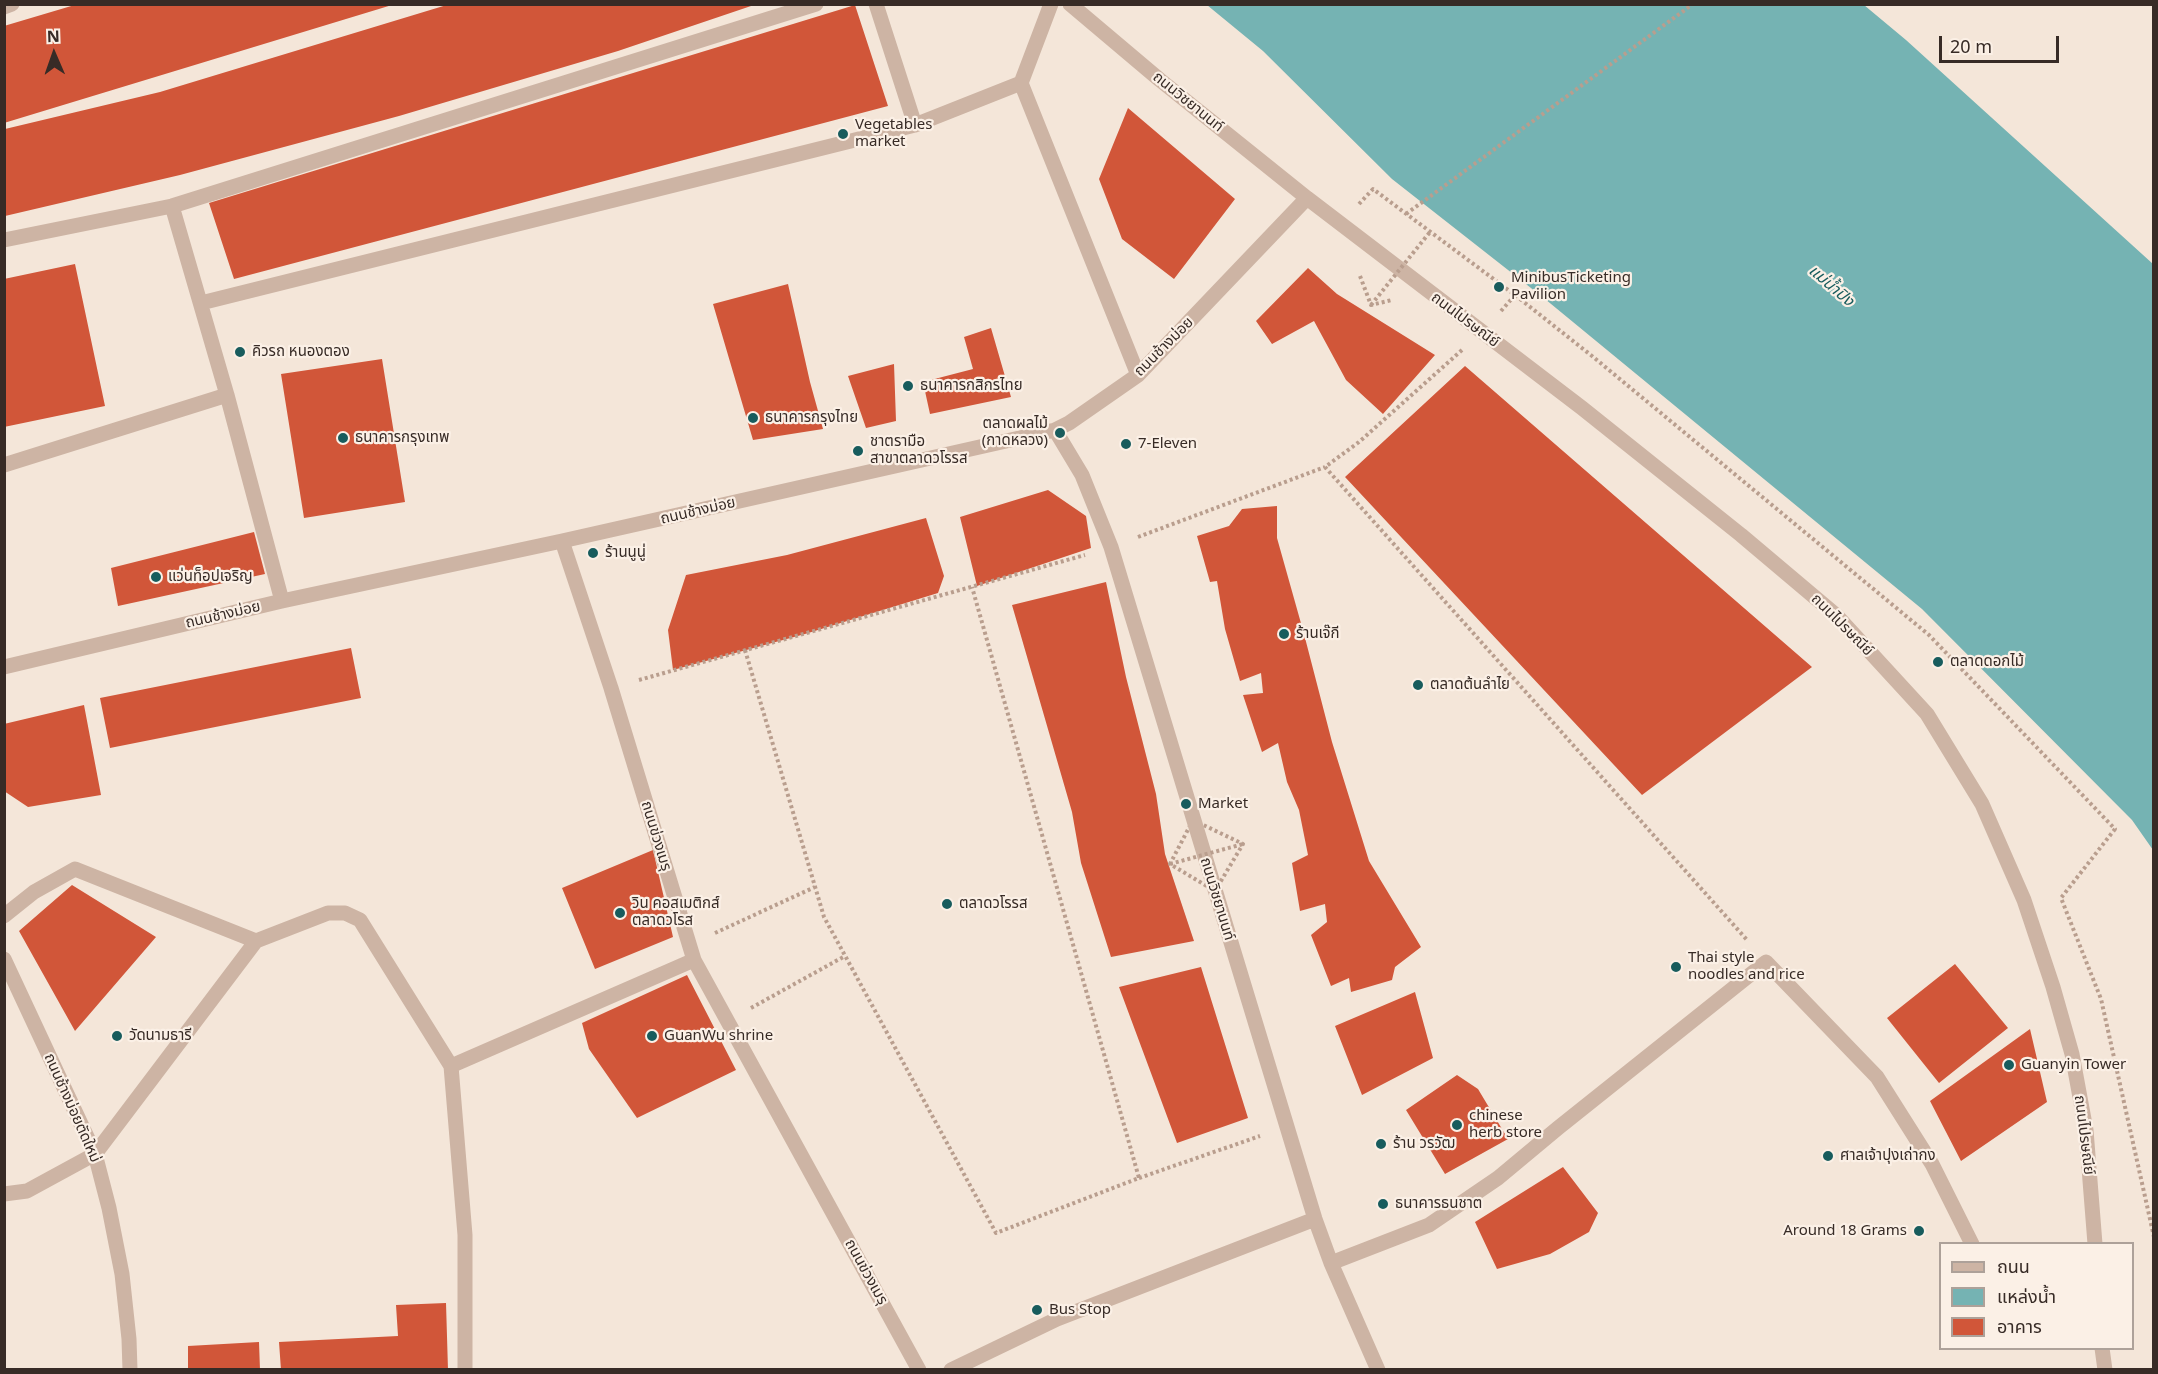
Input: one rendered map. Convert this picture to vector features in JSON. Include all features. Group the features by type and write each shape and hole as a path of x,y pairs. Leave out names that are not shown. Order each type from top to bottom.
{"street":[{"path":"4,7 12,4"},
{"path":"4,240 172,206 816,4"},
{"path":"876,4 915,125"},
{"path":"1051,4 1021,83 1138,375"},
{"name":"ถนนวิชยานนท์","path":"1070,4 1160,81 1307,198"},
{"path":"201,303 915,125 1021,83"},
{"name":"ถนนไปรษณีย์","path":"1307,198 1591,415 1741,535 1837,616 1927,714 1982,804 2024,900 2053,987 2072,1054 2086,1130 2095,1242"},
{"name":"ถนนช้างม่อย","path":"4,667 282,602 1055,430 1069,423 1138,375 1307,198"},
{"path":"172,206 227,395 282,602"},
{"path":"4,465 227,395"},
{"name":"ถนนวิชยานนท์","path":"1055,430 1082,475 1111,547 1315,1219 1331,1263 1378,1370"},
{"name":"ถนนข่วงเมรุ","path":"562,541 611,688 694,960 919,1370"},
{"path":"4,916 34,892 75,869 256,941"},
{"path":"4,1194 27,1191 95,1154 256,941 328,913 345,913 360,920 451,1066 465,1235 465,1370"},
{"name":"ถนนช้างม่อยตัดใหม่","path":"4,959 95,1154 109,1208 122,1274 130,1370"},
{"path":"451,1066 694,960"},
{"path":"1331,1263 1429,1225 1498,1178 1766,962 1877,1077 1932,1164 1971,1242"},
{"path":"951,1370 1057,1319 1315,1219"},
{"path":"2102,1350 2105,1370"}],"path":[{"path":"1406,214 1693,4"},
{"path":"1373,189 1469,262"},
{"path":"1371,305 1430,232"},
{"path":"611,688 1111,547 1325,467 1359,442 1482,332"},
{"path":"1325,467 1766,962"},
{"path":"972,587 1139,1178"},
{"path":"745,650 824,917 996,1233 1139,1178 1287,1127"},
{"path":"1170,864 1243,844"},
{"path":"690,945 815,887"},
{"path":"728,1021 845,956"}],"water":[{"name":"แม่น้ำปิง","path":"1207,5 1864,5 1906,40 2153,264 2153,850 2132,820 1922,609 1545,299 1392,179 1263,51"}],"building":[{"path":"78,4 392,5 4,123 4,26"},
{"path":"450,4 754,5 618,51 399,116 180,175 5,216 5,129 160,92"},
{"path":"855,5 888,106 234,279 209,203"},
{"path":"1128,108 1235,199 1174,279 1122,239 1099,179"},
{"path":"75,264 105,406 4,427 4,279"},
{"path":"1308,268 1337,294 1435,355 1383,414 1346,380 1314,321 1272,344 1256,321"},
{"path":"788,284 823,429 753,440 713,304"},
{"path":"991,328 1011,397 930,414 923,382 973,369 964,337"},
{"name":"ธนาคารกรุงเทพ","path":"382,359 405,502 304,518 281,374"},
{"path":"894,364 896,421 866,428 848,376"},
{"path":"1465,366 1812,667 1642,795 1345,477"},
{"path":"1048,490 1086,516 1091,548 977,586 960,517"},
{"path":"1277,506 1277,538 1332,742 1369,861 1421,947 1395,967 1392,980 1351,992 1349,978 1331,986 1311,935 1327,922 1325,904 1300,911 1292,863 1308,855 1299,810 1287,782 1278,743 1262,752 1243,695 1263,693 1261,673 1240,681 1225,629 1217,581 1210,582 1197,536 1229,526 1242,509"},
{"path":"926,518 944,576 938,593 805,634 673,670 668,630 686,575 787,555"},
{"path":"254,532 265,574 118,606 111,568"},
{"path":"1106,582 1126,677 1156,794 1165,854 1194,941 1111,957 1081,863 1072,812 1012,605"},
{"path":"351,648 361,698 110,748 100,698"},
{"path":"84,705 101,795 28,807 4,791 4,724"},
{"name":"วิน คอสเมติกส์ ตลาดวโรส","path":"653,850 673,937 595,969 562,888"},
{"path":"72,885 156,937 75,1031 19,931"},
{"path":"1955,964 2008,1028 1939,1083 1887,1018"},
{"path":"1201,967 1248,1118 1177,1143 1119,987"},
{"name":"GuanWu shrine","path":"687,975 736,1070 637,1118 589,1049 582,1023"},
{"path":"1415,992 1433,1058 1362,1095 1335,1026"},
{"name":"Guanyin Tower","path":"2030,1029 2047,1102 1961,1161 1930,1101"},
{"name":"chinese herb store","path":"1457,1075 1478,1089 1508,1139 1445,1174 1406,1110"},
{"path":"1563,1167 1598,1213 1589,1232 1550,1254 1497,1269 1475,1222"},
{"path":"446,1303 448,1370 281,1370 279,1342 398,1336 396,1305"},
{"path":"259,1342 260,1370 188,1370 188,1346"}],"place":[{"name":"Vegetables market","path":"843,134"},
{"name":"MinibusTicketing Pavilion","path":"1499,287"},
{"name":"คิวรถ หนองตอง","path":"240,352"},
{"name":"ธนาคารกสิกรไทย","path":"908,386"},
{"name":"ธนาคารกรุงไทย","path":"753,418"},
{"name":"ตลาดผลไม้ (กาดหลวง)","path":"1060,433"},
{"name":"ธนาคารกรุงเทพ","path":"343,438"},
{"name":"7-Eleven","path":"1126,444"},
{"name":"ชาตรามือ สาขาตลาดวโรรส","path":"858,451"},
{"name":"ร้านนูนู่","path":"593,553"},
{"name":"แว่นท็อปเจริญ","path":"156,577"},
{"name":"ร้านเจ๊กี","path":"1284,634"},
{"name":"ตลาดดอกไม้","path":"1938,662"},
{"name":"ตลาดต้นลำไย","path":"1418,685"},
{"name":"Market","path":"1186,804"},
{"name":"ตลาดวโรรส","path":"947,904"},
{"name":"วิน คอสเมติกส์ ตลาดวโรส","path":"620,913"},
{"name":"Thai style noodles and rice","path":"1676,967"},
{"name":"วัดนามธารี","path":"117,1036"},
{"name":"GuanWu shrine","path":"652,1036"},
{"name":"Guanyin Tower","path":"2009,1065"},
{"name":"chinese herb store","path":"1457,1125"},
{"name":"ร้าน วรวัฒ","path":"1381,1144"},
{"name":"ศาลเจ้าปุงเถ่ากง","path":"1828,1156"},
{"name":"ธนาคารธนชาต","path":"1383,1204"},
{"name":"Around 18 Grams","path":"1919,1231"},
{"name":"Bus Stop","path":"1037,1310"}]}
